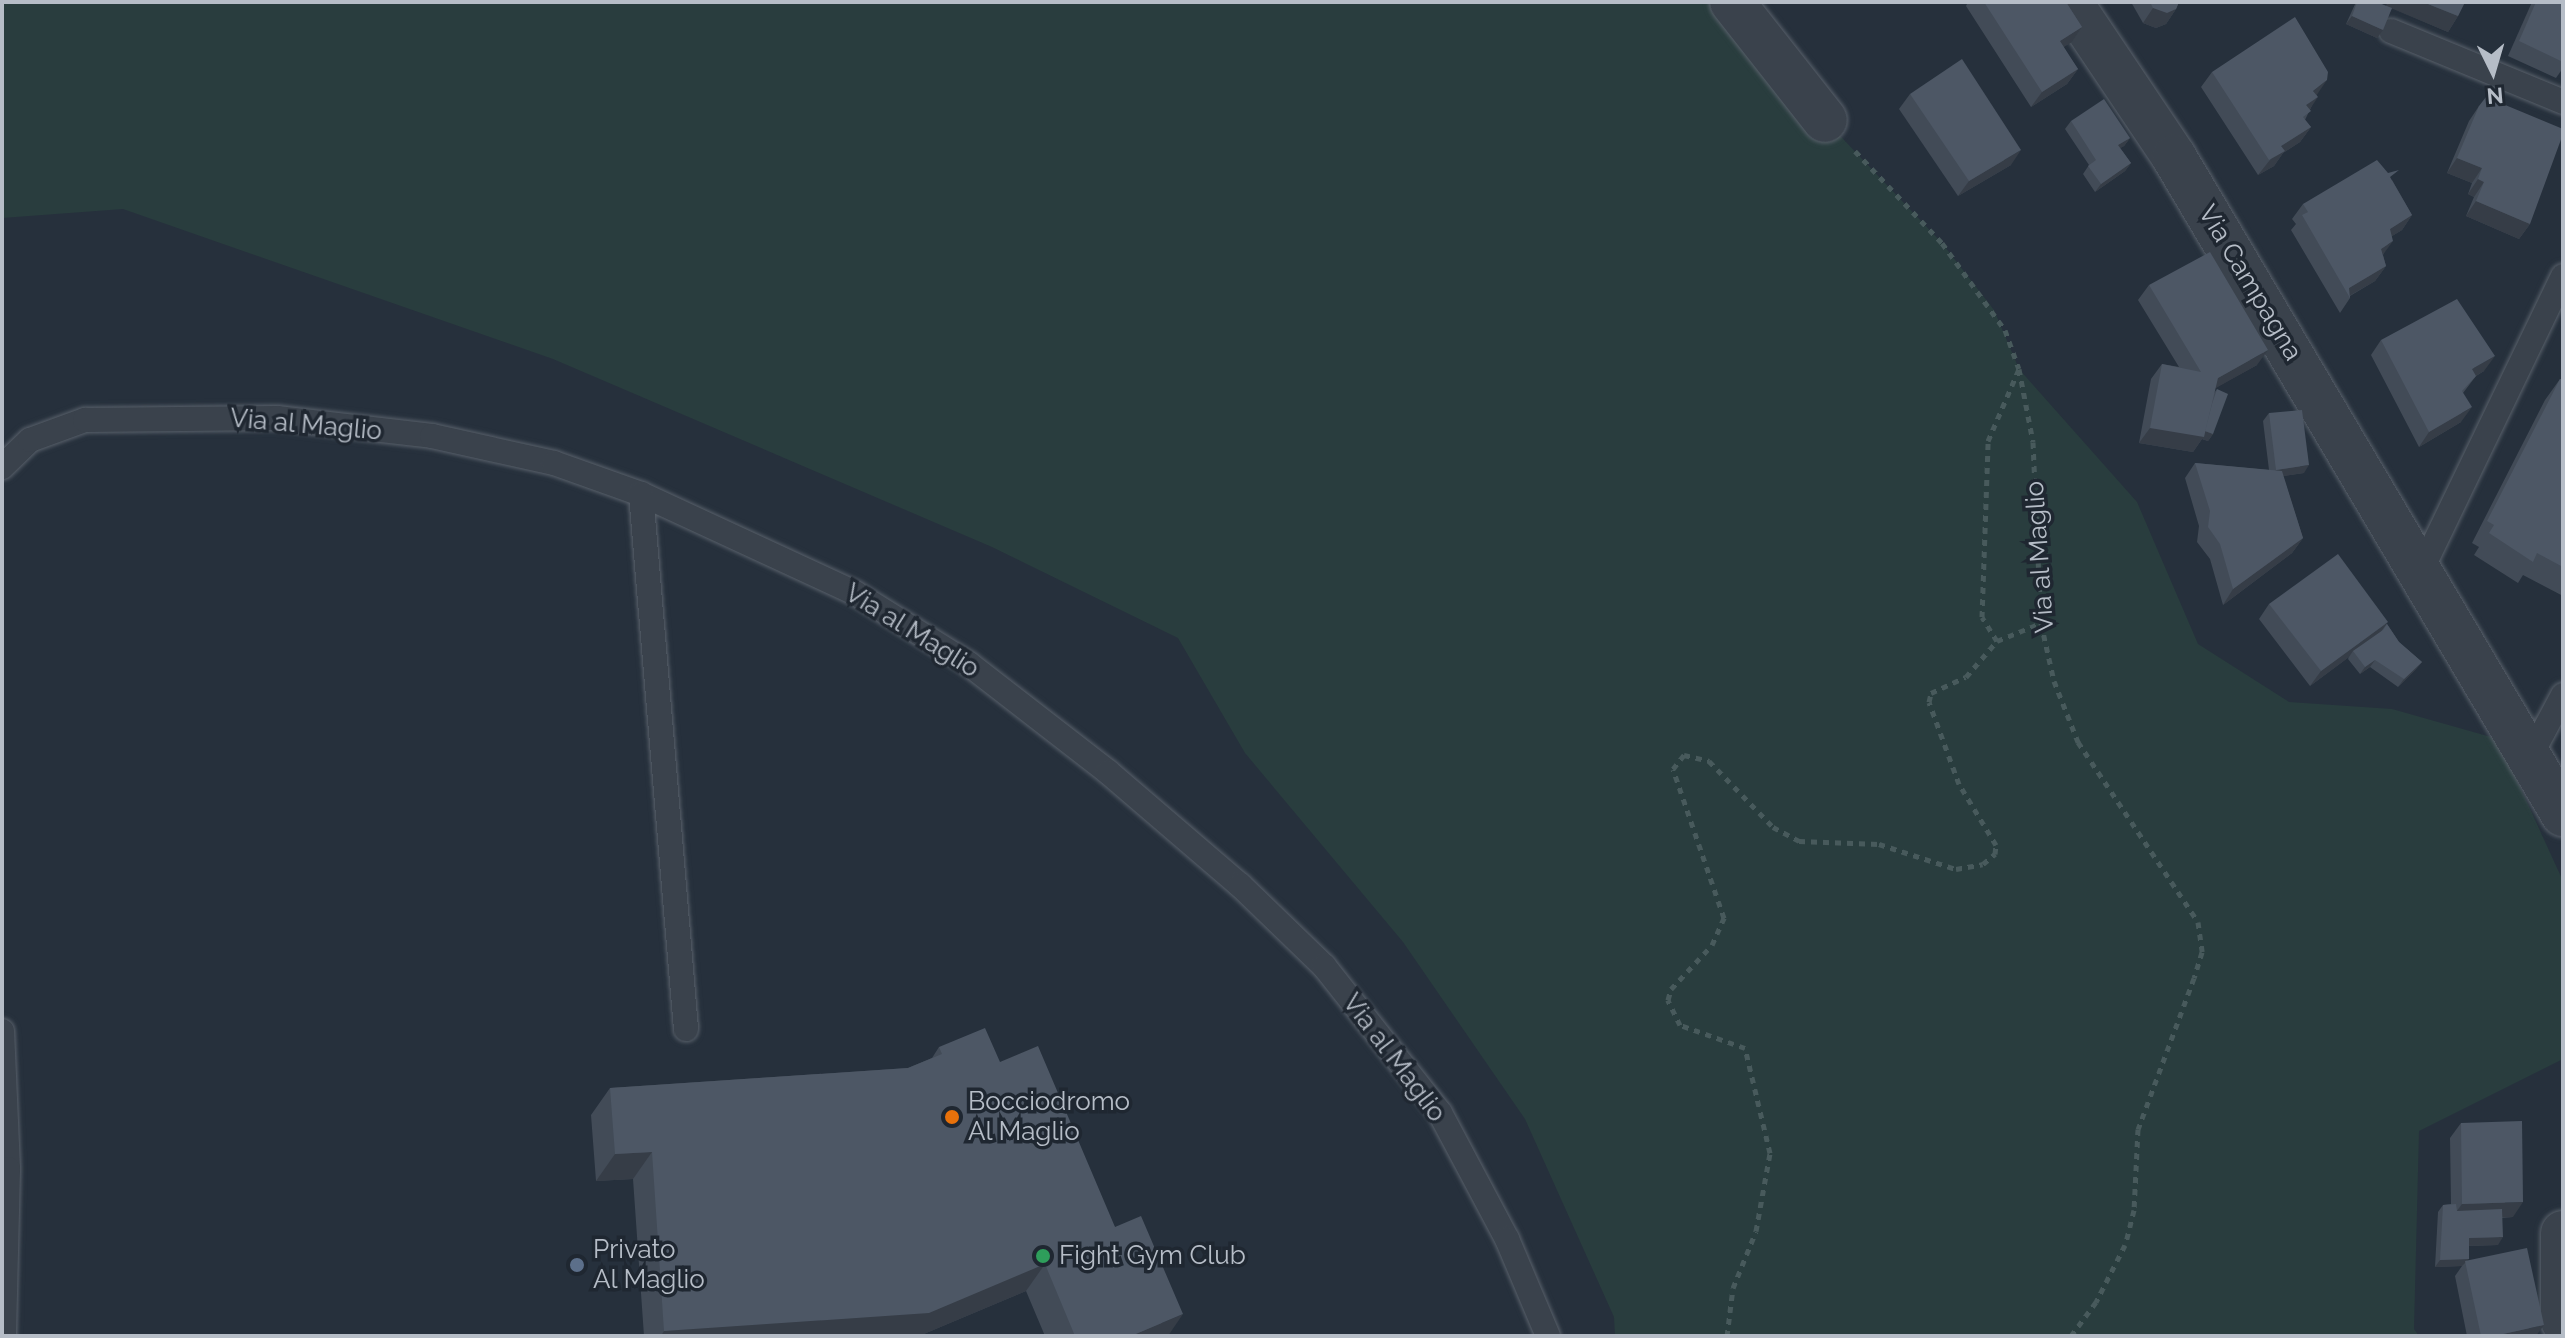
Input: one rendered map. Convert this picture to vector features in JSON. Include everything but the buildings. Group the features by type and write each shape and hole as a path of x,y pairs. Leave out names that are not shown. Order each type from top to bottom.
{"street":[{"path":"1732,2 1825,120"},
{"name":"Via Campagna","path":"2070,2 2174,157 2422,569 2563,814"},
{"path":"2563,1233 2563,1321"}],"lane":[{"path":"2391,31 2563,102"},
{"path":"2422,569 2563,276"},
{"name":"Via al Maglio","path":"2,467 30,440 85,420 277,418 447,440 554,463 641,494 855,593 969,664 1240,885 1324,966 1440,1113 1507,1239 1548,1336"},
{"path":"641,494 686,1029"},
{"path":"2531,755 2563,695"},
{"path":"2,1031 8,1169 4,1336"}],"path":[{"name":"Via al Maglio","path":"1825,120 1942,243 1994,310 2019,369 2033,442 2041,623 2054,681 2078,742 2127,819 2185,895 2198,922 2202,952 2138,1129 2134,1210 2125,1245 2096,1302 2071,1336"},
{"path":"1997,641 1982,617 1988,441 2019,369"},
{"path":"1727,1336 1733,1288 1756,1231 1770,1153 1745,1048 1680,1025 1668,1000 1671,989 1712,945 1724,918 1673,769 1684,755 1709,761 1773,827 1799,841 1879,844 1956,869 1983,864 1995,854 1996,845 1959,784 1929,702 1931,693 1966,677 1997,641 2041,623"}],"green space":[{"path":"2,2 1732,2 1825,120 1942,243 1994,310 2019,369 2137,502 2198,644 2289,702 2392,709 2498,739 2563,881 2563,1059 2419,1131 2414,1329 2419,1336 1615,1336 1614,1317 1525,1119 1403,942 1245,753 1178,638 992,547 553,359 123,209 2,218"}],"place":[{"name":"Bocciodromo Al Maglio","path":"952,1117"},
{"name":"Fight Gym Club","path":"1043,1256"},
{"name":"Privato Al Maglio","path":"577,1265"}]}
